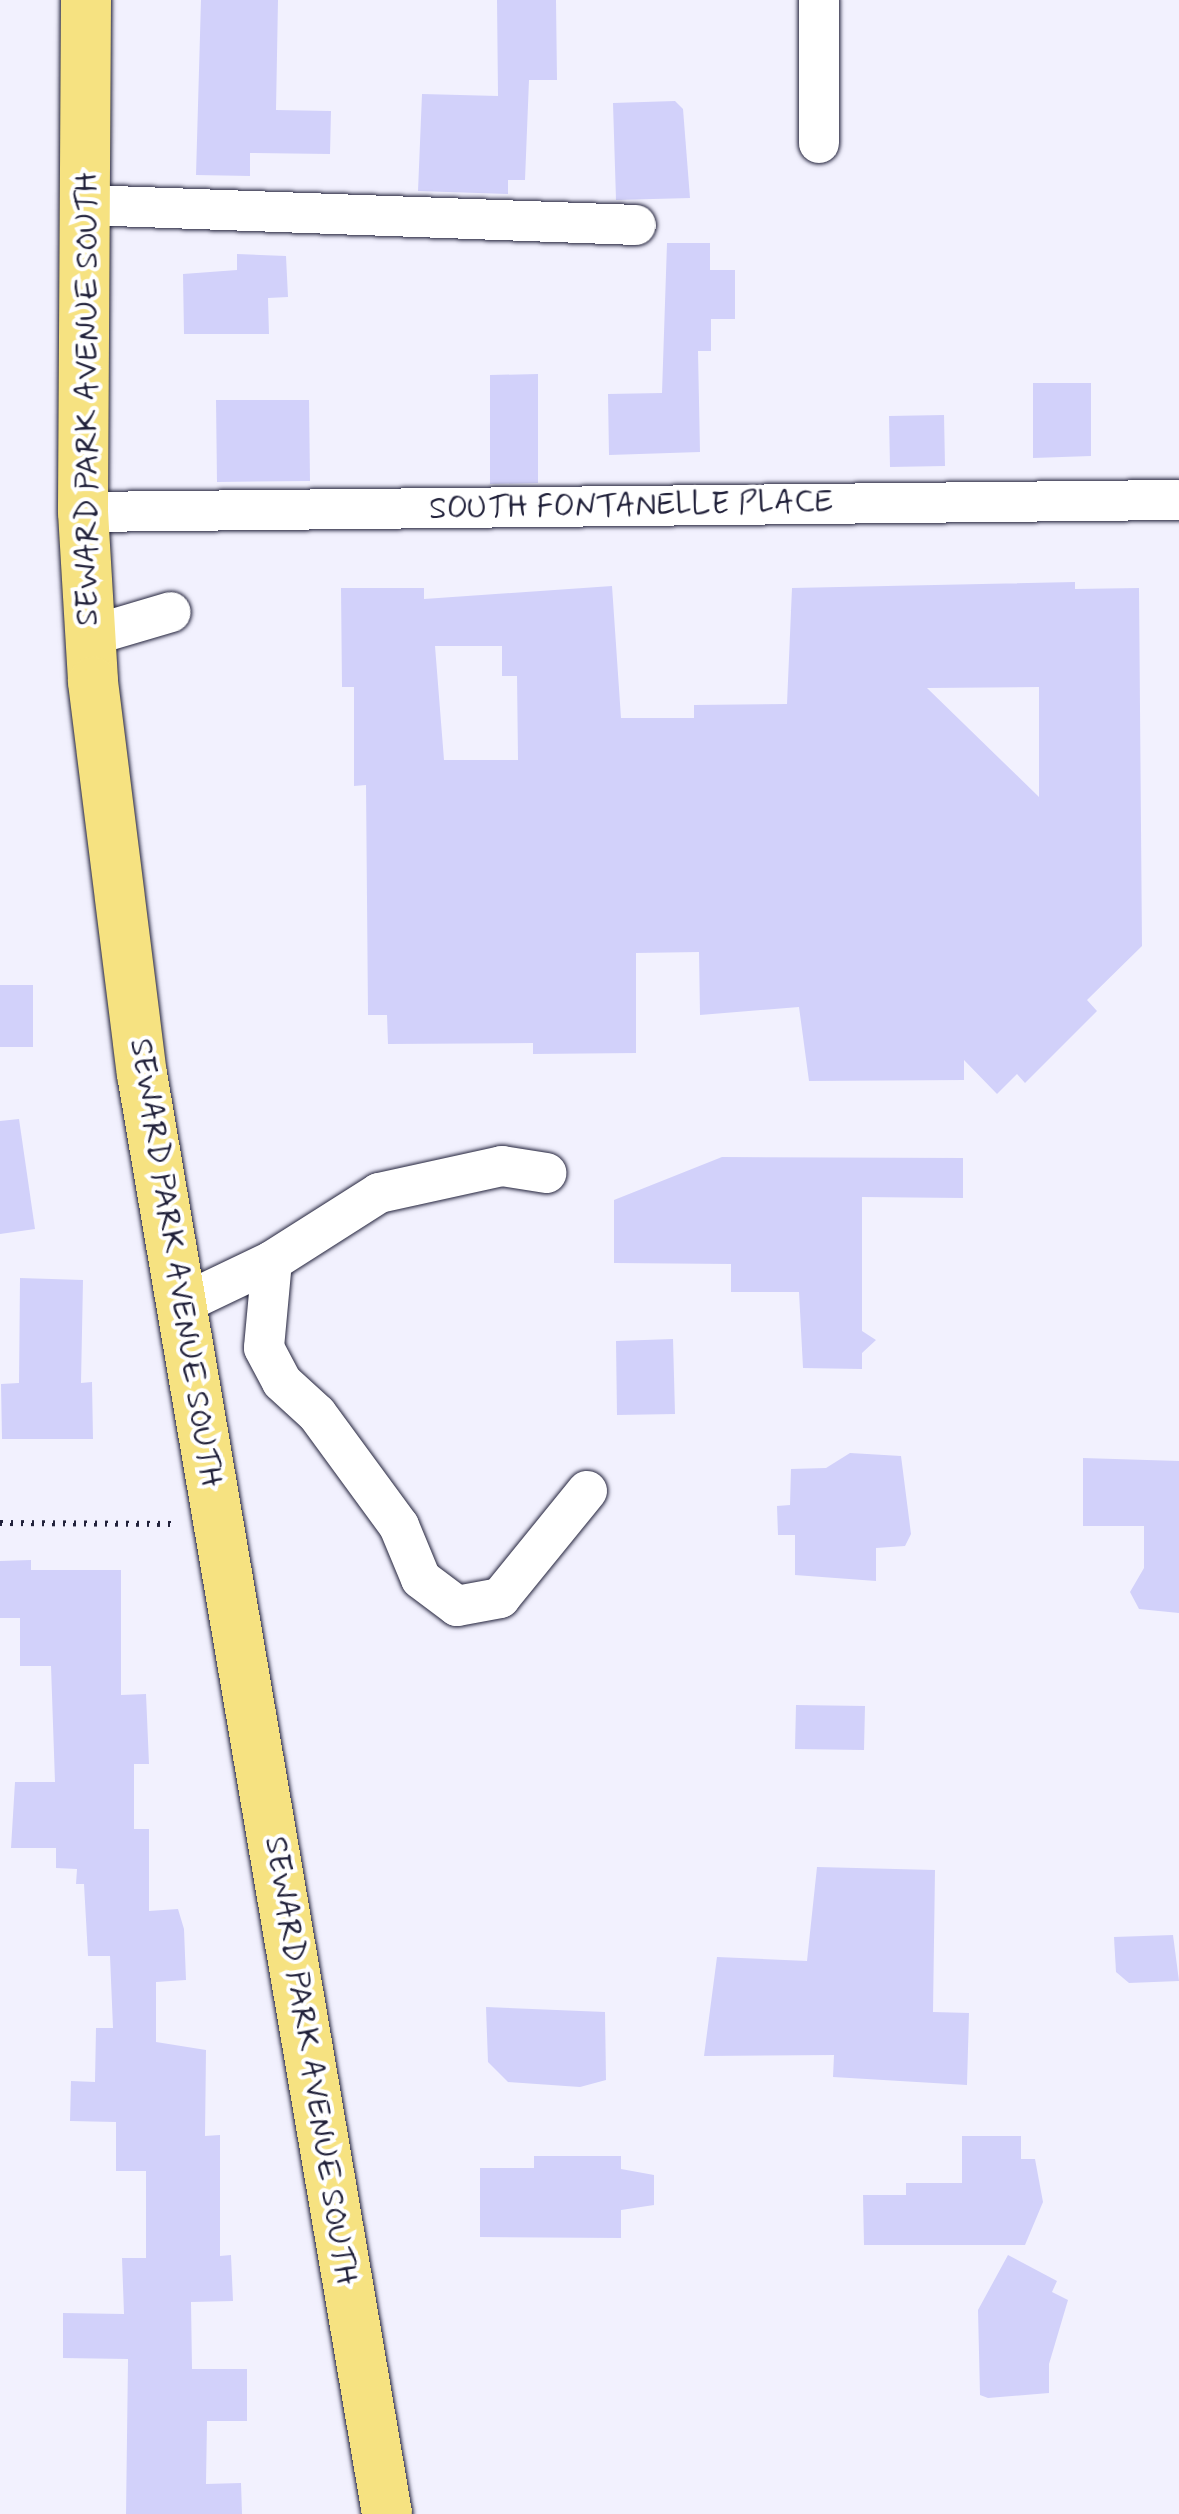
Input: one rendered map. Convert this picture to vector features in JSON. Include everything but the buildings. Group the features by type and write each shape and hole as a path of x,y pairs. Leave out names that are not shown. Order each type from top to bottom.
{"main road":[{"name":"SEWARD PARK AVENUE SOUTH","path":"86,0 82,512 90,636 142,1074 387,2514"}],"street":[{"path":"818,0 818,143"},
{"path":"86,205 636,225"},
{"name":"SOUTH FONTANELLE PLACE","path":"82,512 1179,500"},
{"path":"90,636 171,612"},
{"path":"180,1305 272,1261 378,1193 502,1166 546,1173"},
{"path":"272,1261 264,1348 282,1382 316,1414 400,1526 421,1579 456,1606 500,1598 587,1491"}],"path":[{"path":"0,1523 172,1524"}]}
